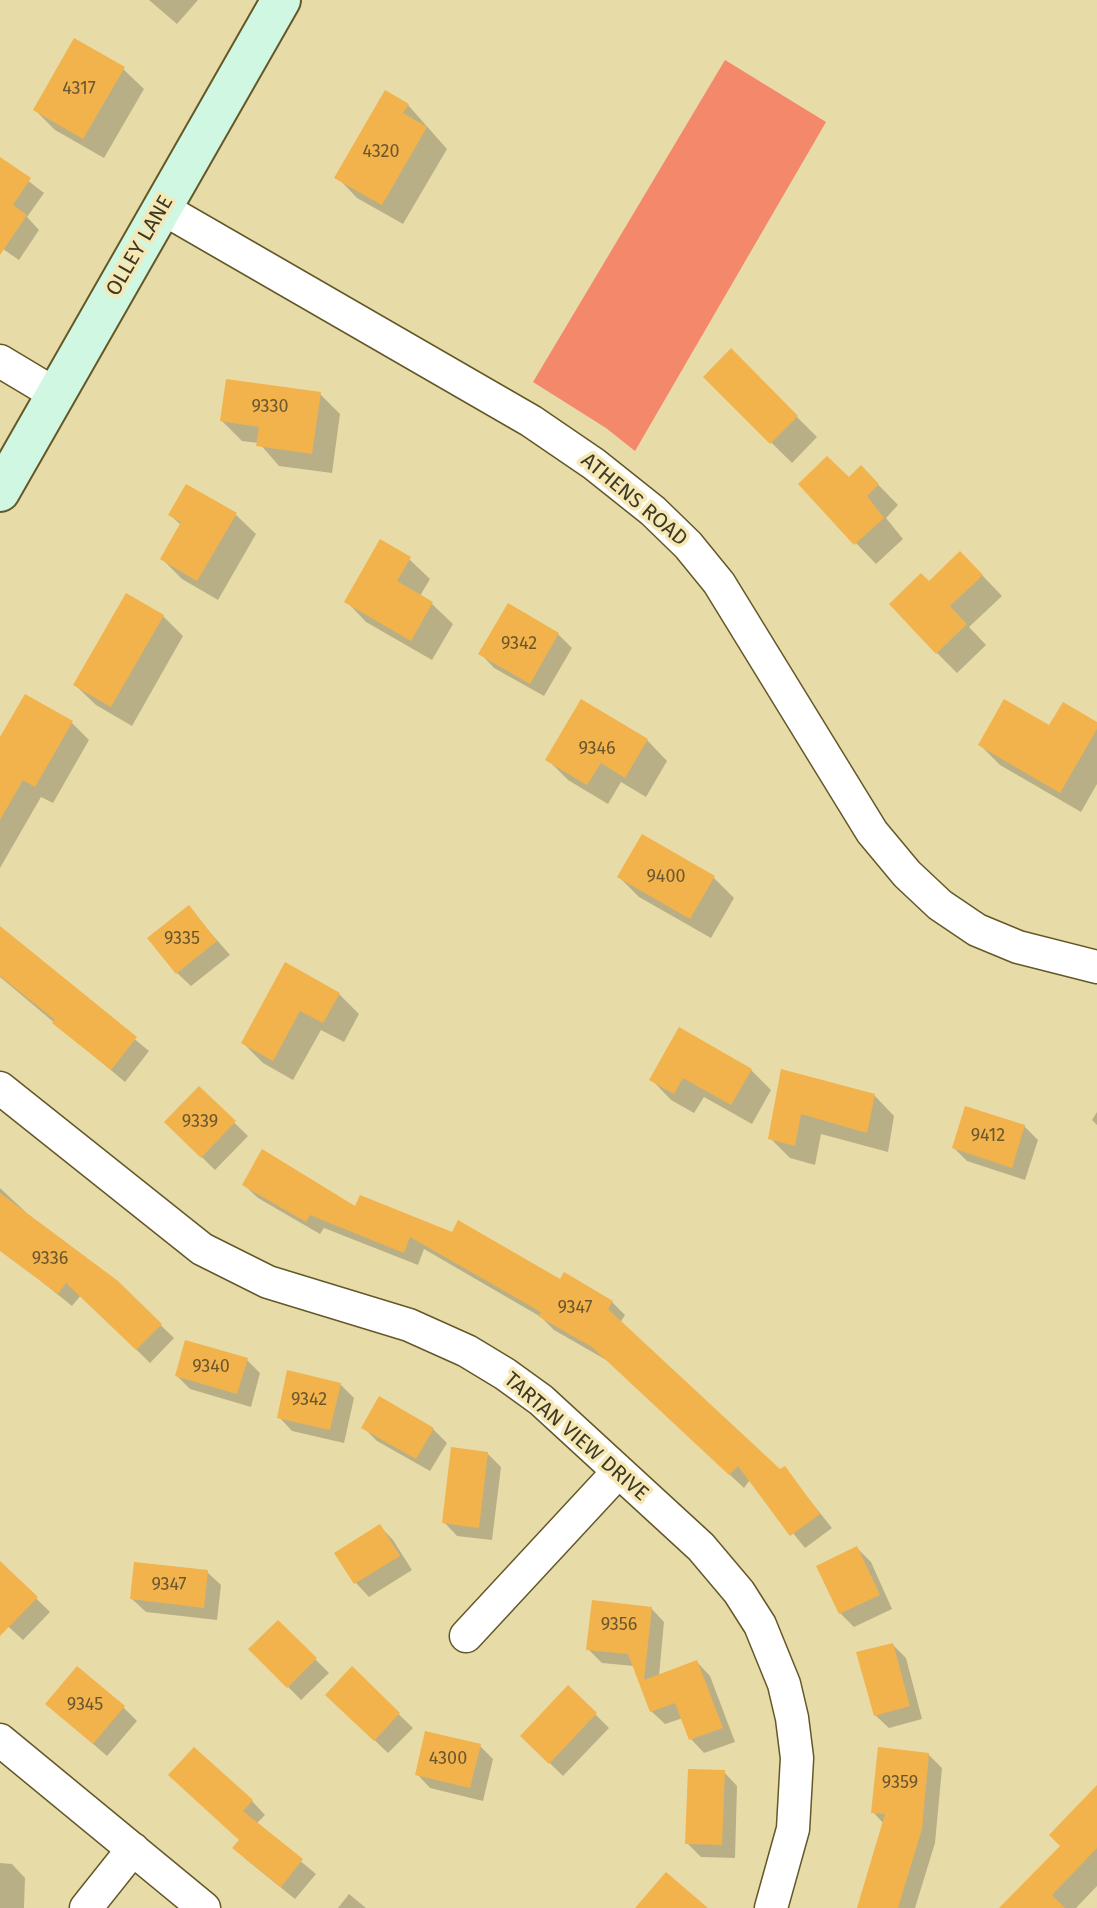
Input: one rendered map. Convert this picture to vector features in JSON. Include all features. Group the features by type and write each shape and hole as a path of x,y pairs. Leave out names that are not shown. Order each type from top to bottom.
{"main road":[{"name":"OLLEY LANE","path":"0,492 281,0"}],"street":[{"name":"ATHENS ROAD","path":"162,208 531,421 594,464 653,511 688,545 719,583 872,832 907,874 940,905 977,930 1018,947 1097,967"},
{"path":"0,361 55,394"},
{"name":"TARTAN VIEW DRIVE","path":"0,1088 202,1250 268,1282 409,1325 467,1351 541,1400 701,1547 739,1592 773,1651 792,1717 797,1794 785,1869 771,1908"},
{"path":"466,1636 618,1472"},
{"path":"0,1740 204,1908"},
{"path":"86,1908 133,1849"}],"shaded area":[{"path":"725,60 826,122 635,451 606,428 533,382"}],"building":[{"path":"74,38 125,67 83,139 33,110"},
{"path":"385,90 409,104 403,113 427,127 382,205 334,178"},
{"path":"0,157 31,178 13,205 27,215 0,255"},
{"path":"731,348 798,416 770,444 703,377"},
{"path":"226,379 321,392 312,454 256,446 259,427 220,421"},
{"path":"827,456 849,477 861,465 879,484 867,496 884,518 854,545 798,484"},
{"path":"186,484 237,513 197,581 160,559 181,522 168,515"},
{"path":"380,539 411,557 397,581 433,602 411,641 344,602"},
{"path":"960,551 983,575 950,606 967,624 936,654 889,604 921,573 929,581"},
{"path":"126,593 164,615 111,707 73,685"},
{"path":"508,603 559,633 530,684 478,654"},
{"path":"25,694 73,721 35,787 23,780 0,820 0,737"},
{"path":"581,699 648,739 625,778 601,763 587,785 545,760"},
{"path":"1004,699 1049,725 1063,702 1097,722 1097,729 1060,793 978,745"},
{"path":"642,834 715,876 690,919 617,877"},
{"path":"189,905 217,941 176,974 147,938"},
{"path":"0,926 137,1037 111,1070 52,1023 55,1020 0,976"},
{"path":"285,962 340,993 323,1023 300,1011 273,1061 241,1043"},
{"path":"679,1027 752,1069 731,1105 683,1078 674,1094 649,1080"},
{"path":"781,1069 875,1094 867,1133 801,1114 795,1146 768,1139"},
{"path":"199,1086 236,1121 201,1158 164,1122"},
{"path":"965,1106 1025,1125 1012,1168 952,1148"},
{"path":"262,1149 355,1206 360,1195 452,1232 458,1220 560,1279 564,1272 613,1301 608,1309 780,1469 785,1466 820,1514 790,1536 738,1466 729,1475 592,1347 538,1316 541,1312 410,1237 404,1253 310,1215 306,1222 242,1185"},
{"path":"0,1193 118,1281 162,1324 136,1350 66,1283 58,1294 0,1251"},
{"path":"185,1340 248,1358 237,1394 175,1376"},
{"path":"287,1370 341,1383 330,1430 277,1418"},
{"path":"379,1396 434,1428 416,1459 361,1428"},
{"path":"451,1447 488,1452 479,1528 442,1523"},
{"path":"380,1524 400,1556 354,1584 334,1553"},
{"path":"857,1546 880,1595 839,1614 816,1566"},
{"path":"0,1561 38,1597 0,1636"},
{"path":"134,1562 208,1570 204,1608 130,1599"},
{"path":"592,1600 652,1607 644,1680 697,1660 723,1728 689,1740 675,1703 650,1712 628,1654 586,1650"},
{"path":"278,1620 317,1658 287,1688 248,1649"},
{"path":"893,1643 910,1706 874,1716 856,1652"},
{"path":"77,1666 125,1706 93,1744 45,1704"},
{"path":"352,1666 400,1713 374,1741 325,1695"},
{"path":"568,1685 597,1713 549,1764 520,1736"},
{"path":"425,1731 481,1744 470,1788 415,1775"},
{"path":"194,1747 253,1800 243,1811 303,1859 281,1887 232,1848 239,1840 168,1775"},
{"path":"878,1747 929,1753 922,1829 898,1908 857,1908 885,1814 871,1813"},
{"path":"688,1769 725,1770 722,1845 685,1844"},
{"path":"1097,1785 1097,1848 1052,1895 1065,1908 999,1908 1060,1846 1049,1835"},
{"path":"666,1872 708,1908 635,1908"}]}
